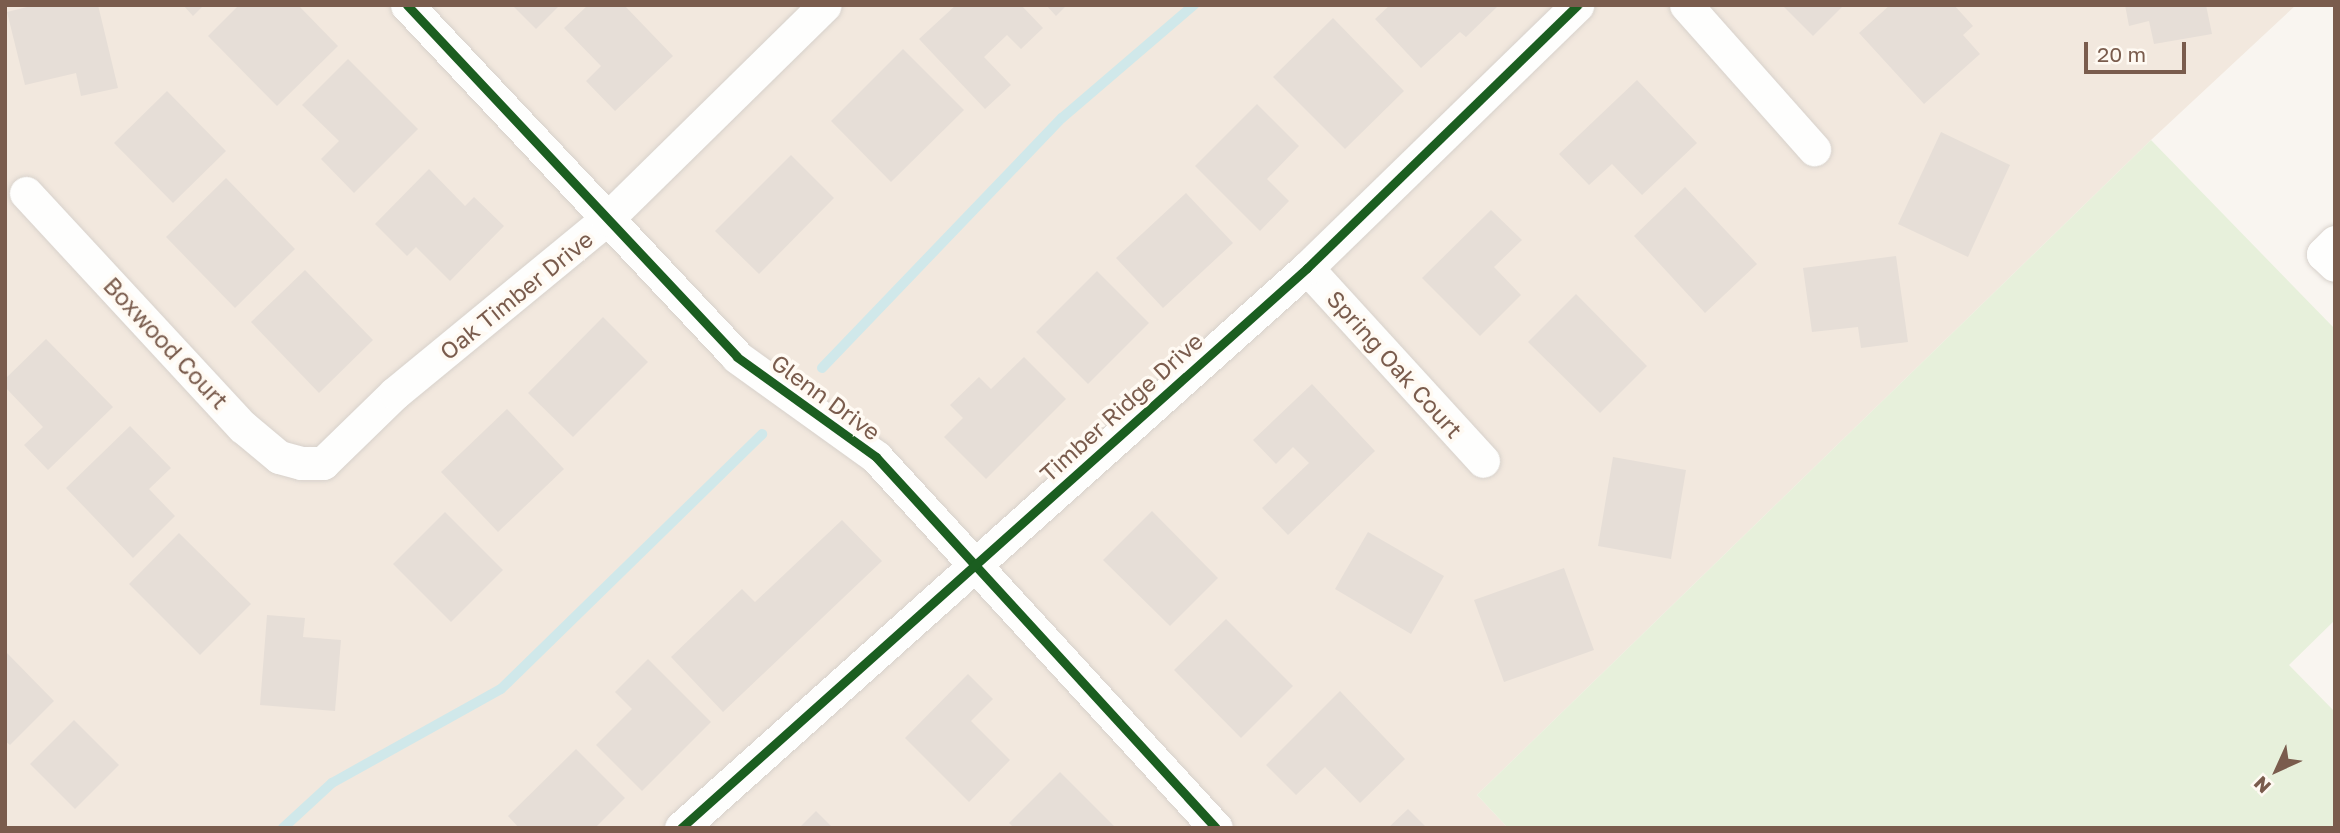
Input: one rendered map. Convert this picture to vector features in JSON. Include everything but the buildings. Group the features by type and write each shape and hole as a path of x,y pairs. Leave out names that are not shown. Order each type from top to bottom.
{"street":[{"name":"Glenn Drive","path":"407,5 737,357 876,457 972,565 1216,828"},
{"name":"Oak Timber Drive","path":"323,463 395,393 607,219 825,5"},
{"name":"Timber Ridge Drive","path":"681,828 1307,268 1577,5"},
{"path":"1686,5 1814,149"},
{"name":"Boxwood Court","path":"26,193 243,427 279,457 301,463 323,463"},
{"path":"2335,242 2323,254 2335,265"},
{"name":"Spring Oak Court","path":"1307,268 1483,461"}],"shaded area":[{"path":"5,5 2296,5 2151,140 1477,795 1508,828 5,828"}],"green space":[{"path":"2151,140 2335,329 2335,620 2289,665 2335,712 2335,828 1508,828 1477,795"}],"waterway":[{"path":"822,368 1062,118 1194,5"},
{"path":"283,828 332,783 501,689 762,434"}],"cycle path":[{"path":"407,5 737,357 876,457 1216,828"},
{"path":"681,828 1307,268 1577,5"}]}
